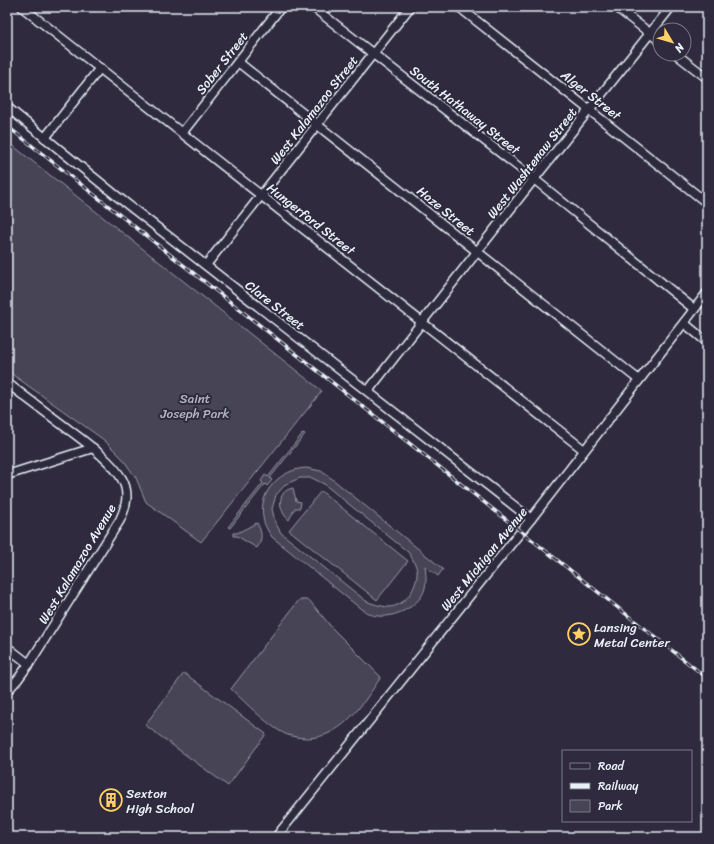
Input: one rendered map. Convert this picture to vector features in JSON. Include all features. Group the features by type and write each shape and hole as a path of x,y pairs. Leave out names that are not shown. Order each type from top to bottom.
{"street":[{"name":"Hungerford Street","path":"22,7 584,450"},
{"name":"Sober Street","path":"182,133 281,7"},
{"name":"South Hathaway Street","path":"313,7 534,179 694,309"},
{"name":"West Kalamazoo Street","path":"206,265 410,7"},
{"name":"Alger Street","path":"459,7 707,203"},
{"path":"616,7 650,33"},
{"name":"West Washtenaw Street","path":"368,392 589,109 671,7"},
{"name":"Haze Street","path":"238,62 639,380"},
{"path":"686,62 707,78"},
{"path":"46,138 100,68"},
{"name":"Clare Street","path":"7,107 118,197 530,519"},
{"name":"West Michigan Avenue","path":"276,837 530,519 707,293"},
{"path":"684,323 707,342"},
{"name":"West Kalamazoo Avenue","path":"7,383 93,448 116,470 123,480 127,495 120,520 29,664 7,691"},
{"path":"7,475 93,448"},
{"path":"7,647 29,664"}],"green space":[{"name":"Saint Joseph Park","path":"7,141 322,391 201,542 146,502 136,478 122,458 104,440 9,372 7,366"},
{"path":"303,433 305,434 270,478 272,480 267,486 265,484 230,528 228,527 263,483 261,481 265,475 268,477"},
{"path":"306,468 321,471 443,569 438,576 425,566 425,588 417,602 405,610 391,615 378,616 369,614 272,537 266,528 264,520 262,507 264,499 268,490 274,483 288,472","holes":["300,478 312,478 324,484 408,552 416,566 417,577 413,589 400,604 388,607 366,601 281,533 275,522 272,509 276,495 286,484"]},
{"path":"293,488 296,501 301,502 300,508 295,508 289,520 283,512 280,502 284,493"},
{"path":"321,491 408,561 377,600 289,530"},
{"path":"257,523 261,536 257,548 237,536 233,536 233,533 237,533"},
{"path":"299,600 309,600 333,629 381,677 364,702 344,724 332,732 305,738 288,735 281,732 258,715 231,689"},
{"path":"184,673 266,734 228,786 145,725"}],"railway":[{"path":"7,126 707,678"}],"place":[{"name":"Lansing Metal Center","path":"579,634"},
{"name":"Sexton High School","path":"111,800"}]}
